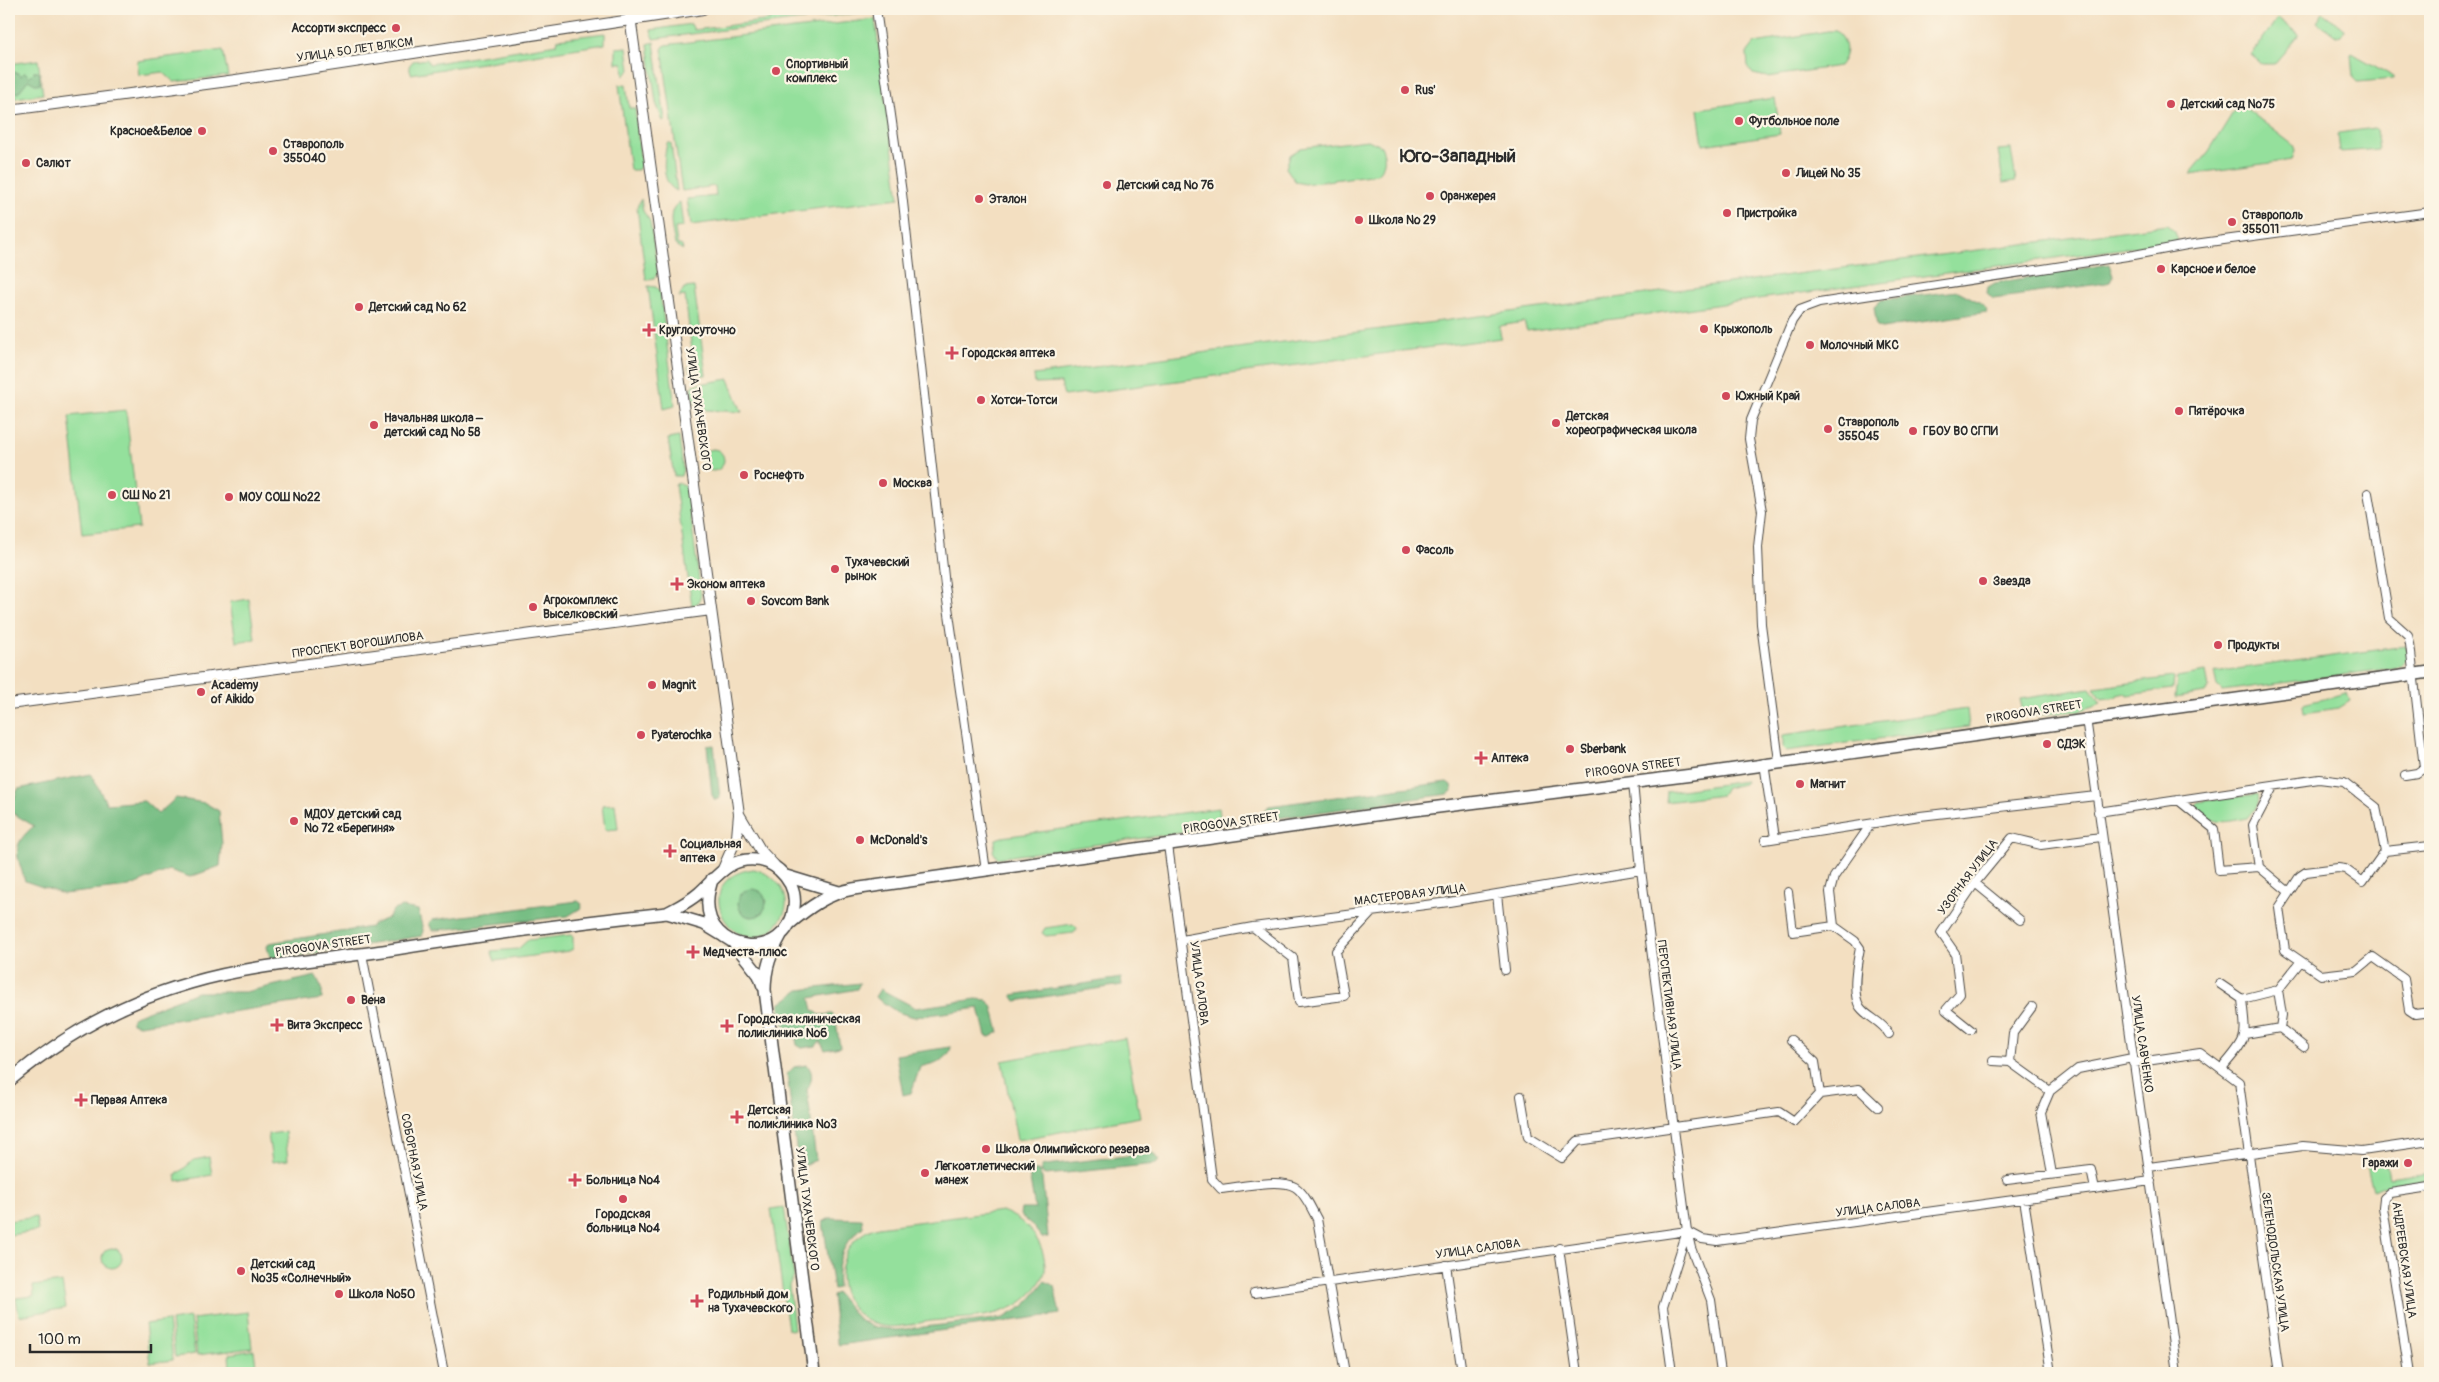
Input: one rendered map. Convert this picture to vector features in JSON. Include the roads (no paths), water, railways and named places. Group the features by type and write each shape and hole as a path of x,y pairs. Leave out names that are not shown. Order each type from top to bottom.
{"main road":[{"name":"PIROGOVA STREET","path":"789,924 805,911 839,892 1375,815 1633,782 2430,672"},
{"path":"746,859 762,860 775,866 786,876 795,902 789,924 781,935 771,942 757,946 745,946 733,942 722,935 711,920 707,899 712,879 732,863 746,859"},
{"name":"PIROGOVA STREET","path":"786,876 839,892"},
{"name":"PIROGOVA STREET","path":"9,1081 54,1046 86,1026 161,992 191,982 256,969 667,913 699,894 712,879"},
{"name":"PIROGOVA STREET","path":"667,913 704,924 722,935"},
{"name":"УЛИЦА ТУХАЧЕВСКОГО","path":"781,935 771,953 765,972 765,990 814,1373"},
{"name":"УЛИЦА ТУХАЧЕВСКОГО","path":"733,942 758,975 765,990"}],"street":[{"name":"УЛИЦА ТУХАЧЕВСКОГО","path":"629,9 740,814 737,837 723,869"},
{"name":"УЛИЦА 50 ЛЕТ ВЛКСМ","path":"9,110 236,80 703,9"},
{"path":"876,9 902,193 945,586 986,871"},
{"path":"1779,761 1761,624 1758,547 1762,511 1749,439 1751,420 1792,321 1800,310 1819,303 2134,256 2188,245 2430,212"},
{"path":"2368,493 2389,618 2408,635 2412,656 2424,768 2417,773 2405,774"},
{"name":"ПРОСПЕКТ ВОРОШИЛОВА","path":"9,704 711,610"},
{"name":"УЛИЦА САВЧЕНКО","path":"2086,718 2132,1060 2152,1181 2177,1373"},
{"path":"1764,764 1774,838"},
{"path":"2098,812 2319,780 2344,782 2376,808 2384,851 2363,882 2345,869 2338,868 2306,872 2300,876 2279,908 2285,950 2321,975 2356,971 2374,957 2404,978 2409,1010 2415,1014 2430,1012"},
{"name":"ПЕРСПЕКТИВНАЯ УЛИЦА","path":"1633,782 1641,870 1687,1231 1691,1248 1711,1300 1721,1373"},
{"path":"2273,787 2253,825 2259,867 2289,892"},
{"path":"1765,840 1870,824 2096,796"},
{"path":"2178,800 2214,830 2219,870 2259,867"},
{"name":"УЛИЦА ТУХАЧЕВСКОГО","path":"740,814 761,852 775,866"},
{"path":"1834,926 1830,892 1834,877 1870,824"},
{"name":"УЗОРНАЯ УЛИЦА","path":"1971,1030 1946,1010 1960,994 1955,953 1941,933 1975,883 2012,838 2041,845 2102,838"},
{"name":"УЛИЦА САЛОВА","path":"1168,845 1212,1179 1221,1189 1283,1183 1297,1188 1317,1219 1329,1282 1687,1231 1702,1239 1717,1242 2152,1181"},
{"path":"2384,851 2430,846"},
{"name":"МАСТЕРОВАЯ УЛИЦА","path":"1182,940 1253,927 1496,894 1641,870"},
{"path":"1975,883 2020,920"},
{"path":"1788,892 1793,932 1834,926 1855,941 1860,948 1856,965 1855,987 1860,1007 1885,1026 1889,1034"},
{"path":"1496,894 1505,970"},
{"path":"1253,927 1292,958 1299,1002 1344,996 1336,950 1373,911"},
{"name":"СОБОРНАЯ УЛИЦА","path":"362,954 444,1373"},
{"path":"2220,984 2242,999 2278,990 2301,961"},
{"path":"2278,990 2282,1015 2280,1028"},
{"path":"2222,1068 2242,1046 2245,1034 2242,999"},
{"path":"2010,1062 2013,1033 2032,1007"},
{"path":"2245,1034 2280,1028 2304,1047"},
{"path":"1791,1040 1815,1062 1820,1094"},
{"name":"ЗЕЛЕНОДОЛЬСКАЯ УЛИЦА","path":"2132,1060 2200,1053 2239,1082 2279,1373"},
{"path":"2052,1174 2041,1112 2050,1091 2078,1069 2132,1060"},
{"path":"1993,1061 2010,1062 2050,1091"},
{"path":"1521,1096 1528,1137 1562,1158 1578,1142 1673,1127 1779,1112 1794,1122 1820,1094 1859,1089 1878,1107"},
{"path":"2149,1167 2303,1146 2362,1151 2430,1141"},
{"path":"2006,1180 2091,1170 2095,1189"},
{"name":"АНДРЕЕВСКАЯ УЛИЦА","path":"2409,1373 2383,1207 2384,1198 2390,1193 2430,1187"},
{"path":"2024,1199 2051,1373"},
{"name":"ПЕРСПЕКТИВНАЯ УЛИЦА","path":"1672,1373 1663,1307 1687,1231"},
{"path":"1559,1248 1578,1373"},
{"path":"1446,1265 1462,1373"},
{"path":"1254,1293 1329,1282 1345,1373"}],"place":[{"name":"Ассорти экспресс","path":"396,28"},
{"name":"Спортивный комплекс","path":"776,71"},
{"name":"Rus'","path":"1405,90"},
{"name":"Детский сад №75","path":"2171,104"},
{"name":"Футбольное поле","path":"1739,121"},
{"name":"Красное&Белое","path":"202,131"},
{"name":"Ставрополь 355040","path":"273,151"},
{"name":"Салют","path":"26,163"},
{"name":"Лицей № 35","path":"1786,173"},
{"name":"Детский сад № 76","path":"1107,185"},
{"name":"Оранжерея","path":"1430,196"},
{"name":"Эталон","path":"979,199"},
{"name":"Пристройка","path":"1727,213"},
{"name":"Школа № 29","path":"1359,220"},
{"name":"Ставрополь 355011","path":"2232,222"},
{"name":"Карсное и белое","path":"2161,269"},
{"name":"Детский сад № 62","path":"359,307"},
{"name":"Крыжополь","path":"1704,329"},
{"name":"Круглосуточно","path":"649,330"},
{"name":"Молочный МКС","path":"1810,345"},
{"name":"Городская аптека","path":"952,353"},
{"name":"Южный Край","path":"1726,396"},
{"name":"Хотси-Тотси","path":"981,400"},
{"name":"Пятёрочка","path":"2179,411"},
{"name":"Детская хореографическая школа","path":"1556,423"},
{"name":"Начальная школа – детский сад № 58","path":"374,425"},
{"name":"Ставрополь 355045","path":"1828,429"},
{"name":"ГБОУ ВО СГПИ","path":"1913,431"},
{"name":"Роснефть","path":"744,475"},
{"name":"Москва","path":"883,483"},
{"name":"СШ № 21","path":"112,495"},
{"name":"МОУ СОШ №22","path":"229,497"},
{"name":"Фасоль","path":"1406,550"},
{"name":"Тухачевский рынок","path":"835,569"},
{"name":"Звезда","path":"1983,581"},
{"name":"Эконом аптека","path":"677,584"},
{"name":"Sovcom Bank","path":"751,601"},
{"name":"Агрокомплекс Выселковский","path":"533,607"},
{"name":"Продукты","path":"2218,645"},
{"name":"Magnit","path":"652,685"},
{"name":"Academy of Aikido","path":"201,692"},
{"name":"Pyaterochka","path":"641,735"},
{"name":"СДЭК","path":"2047,744"},
{"name":"Sberbank","path":"1570,749"},
{"name":"Аптека","path":"1481,758"},
{"name":"Магнит","path":"1800,784"},
{"name":"МДОУ детский сад № 72 «Берегиня»","path":"294,821"},
{"name":"McDonald's","path":"860,840"},
{"name":"Социальная аптека","path":"670,851"},
{"name":"Медчеста-плюс","path":"693,952"},
{"name":"Вена","path":"351,1000"},
{"name":"Вита Экспресс","path":"277,1025"},
{"name":"Городская клиническая поликлиника №6","path":"727,1026"},
{"name":"Первая Аптека","path":"81,1100"},
{"name":"Детская поликлиника №3","path":"737,1117"},
{"name":"Школа Олимпийского резерва","path":"986,1149"},
{"name":"Гаражи","path":"2408,1163"},
{"name":"Легкоатлетический манеж","path":"925,1173"},
{"name":"Больница №4","path":"575,1180"},
{"name":"Городская больница №4","path":"623,1199"},
{"name":"Детский сад №35 «Солнечный»","path":"241,1271"},
{"name":"Школа №50","path":"339,1294"},
{"name":"Родильный дом на Тухачевского","path":"697,1301"}],"district":[{"name":"Юго-Западный","path":"1458,156"}]}
